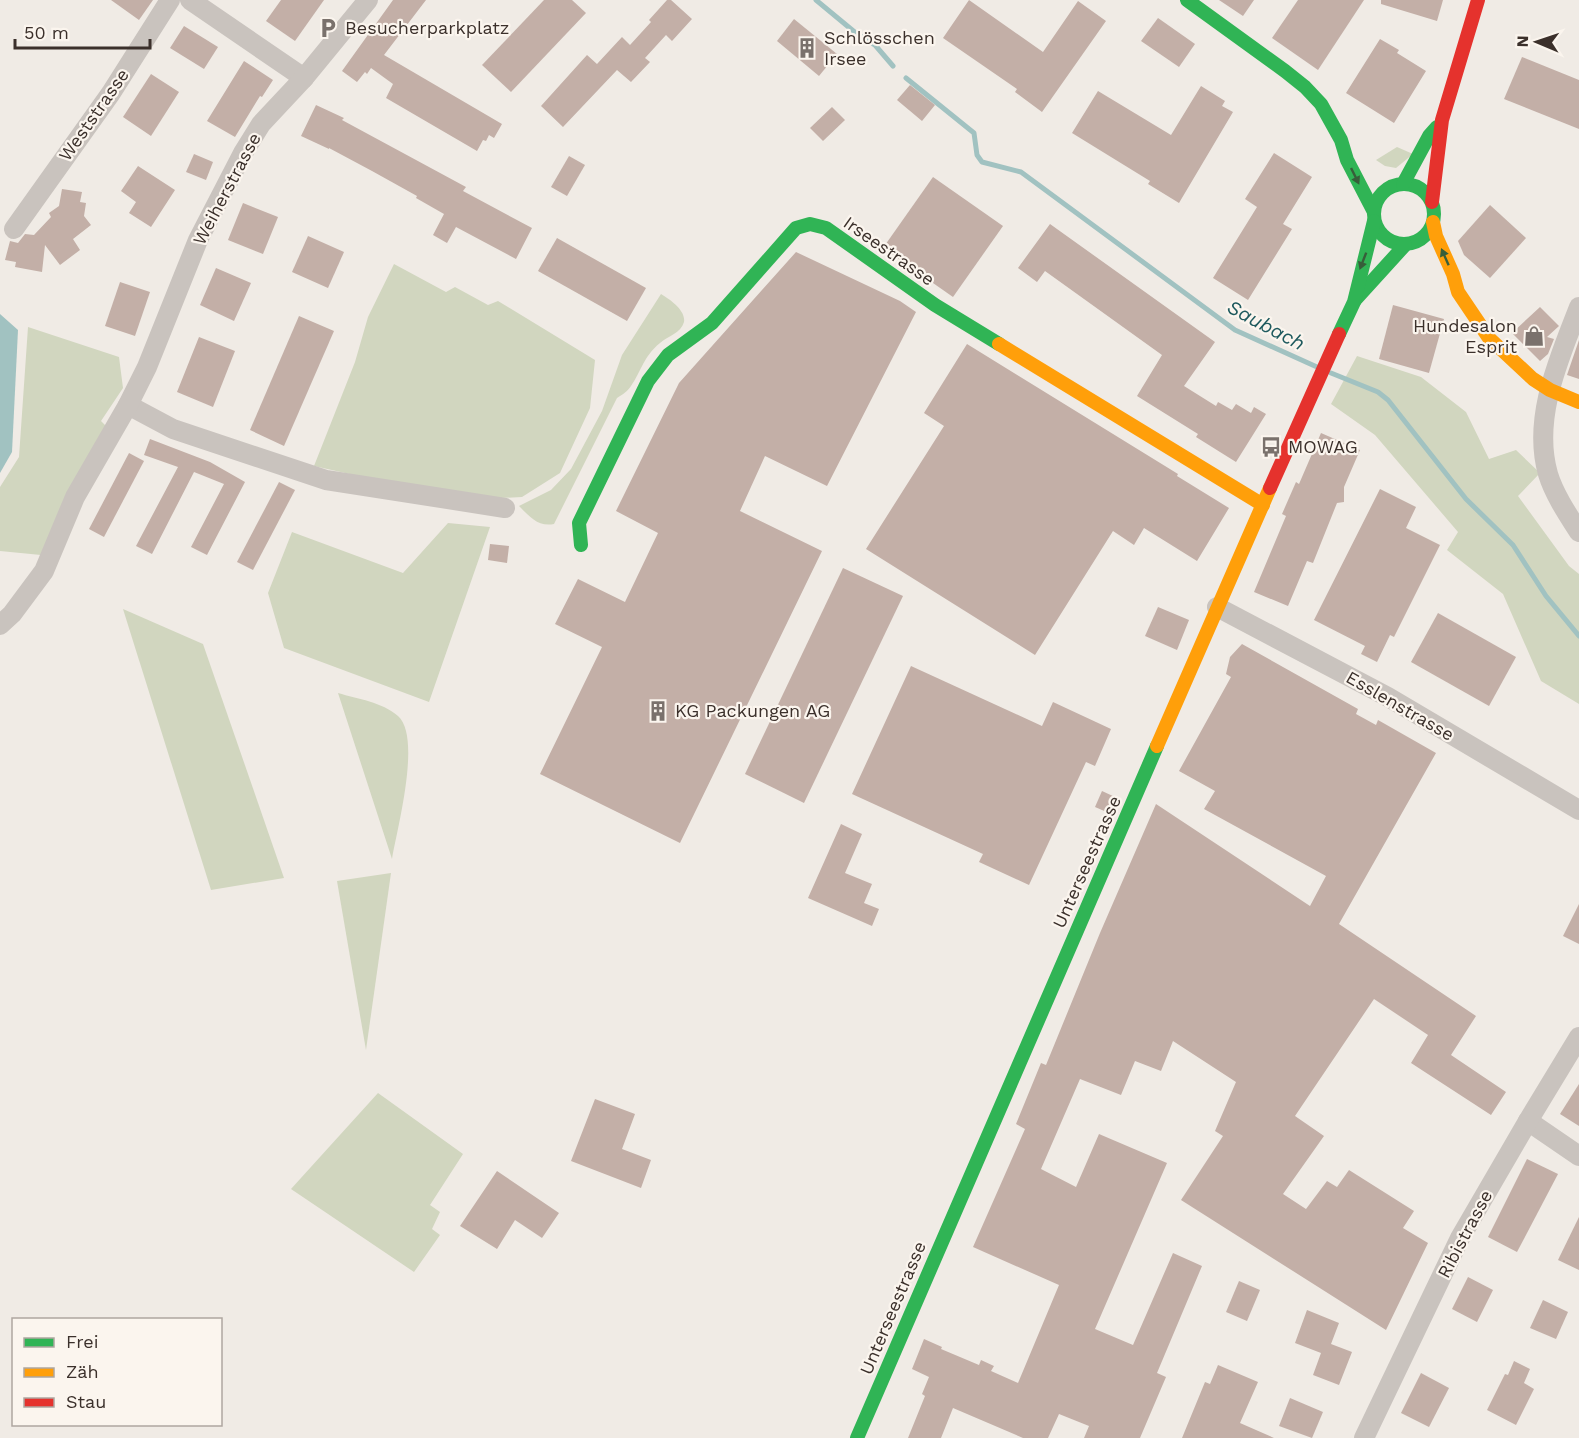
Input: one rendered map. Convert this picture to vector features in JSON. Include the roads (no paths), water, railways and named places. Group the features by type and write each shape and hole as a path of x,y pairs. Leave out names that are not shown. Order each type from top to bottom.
{"street":[{"name":"Weststrasse","path":"14,229 111,93 170,0"},
{"path":"190,0 304,78"},
{"name":"Weiherstrasse","path":"0,625 12,614 44,571 75,497 147,367 198,240 243,153 261,124 304,78 368,0"},
{"path":"1187,0 1305,87 1325,110 1341,140 1347,160 1374,216 1378,231 1385,238 1410,248 1424,237 1433,222"},
{"path":"1478,0 1442,120 1442,140 1434,177 1432,202 1436,236 1453,274 1458,292 1489,338 1533,379 1579,402"},
{"path":"1374,216 1381,195 1400,185 1442,120"},
{"path":"1341,140 1356,149 1361,156"},
{"path":"1382,176 1400,185 1410,185 1423,191 1432,202"},
{"name":"Unterseestrasse","path":"857,1438 1217,607 1354,302 1356,282 1370,244 1374,216"},
{"name":"Irseestrasse","path":"581,545 579,523 648,381 668,355 712,323 796,228 810,224 826,228 935,305 1263,505"},
{"name":"Unterseestrasse","path":"1354,302 1410,248"},
{"path":"1443,282 1458,292"},
{"path":"1579,308 1553,374 1543,440 1548,475 1579,532"},
{"path":"128,405 172,429 327,480 505,508"},
{"name":"Esslenstrasse","path":"1217,607 1388,698 1579,810"},
{"name":"Ribistrasse","path":"1364,1438 1460,1238 1579,1037"},
{"path":"1528,1121 1579,1156"}],"water":[{"path":"0,314 18,330 12,452 0,473"}],"waterway":[{"name":"Saubach","path":"816,0 857,34 875,45 893,66"},
{"name":"Saubach","path":"906,78 974,133 977,155 982,162 1021,172 1235,330 1317,367"},
{"name":"Saubach","path":"1331,373 1378,392 1388,400 1466,499 1513,545 1546,596 1579,636"}],"place":[{"name":"Besucherparkplatz","path":"328,28"},
{"name":"Schlösschen Irsee","path":"807,48"},
{"name":"Hundesalon Esprit","path":"1534,336"},
{"name":"MOWAG","path":"1271,447"},
{"name":"KG Packungen AG","path":"658,711"}]}
